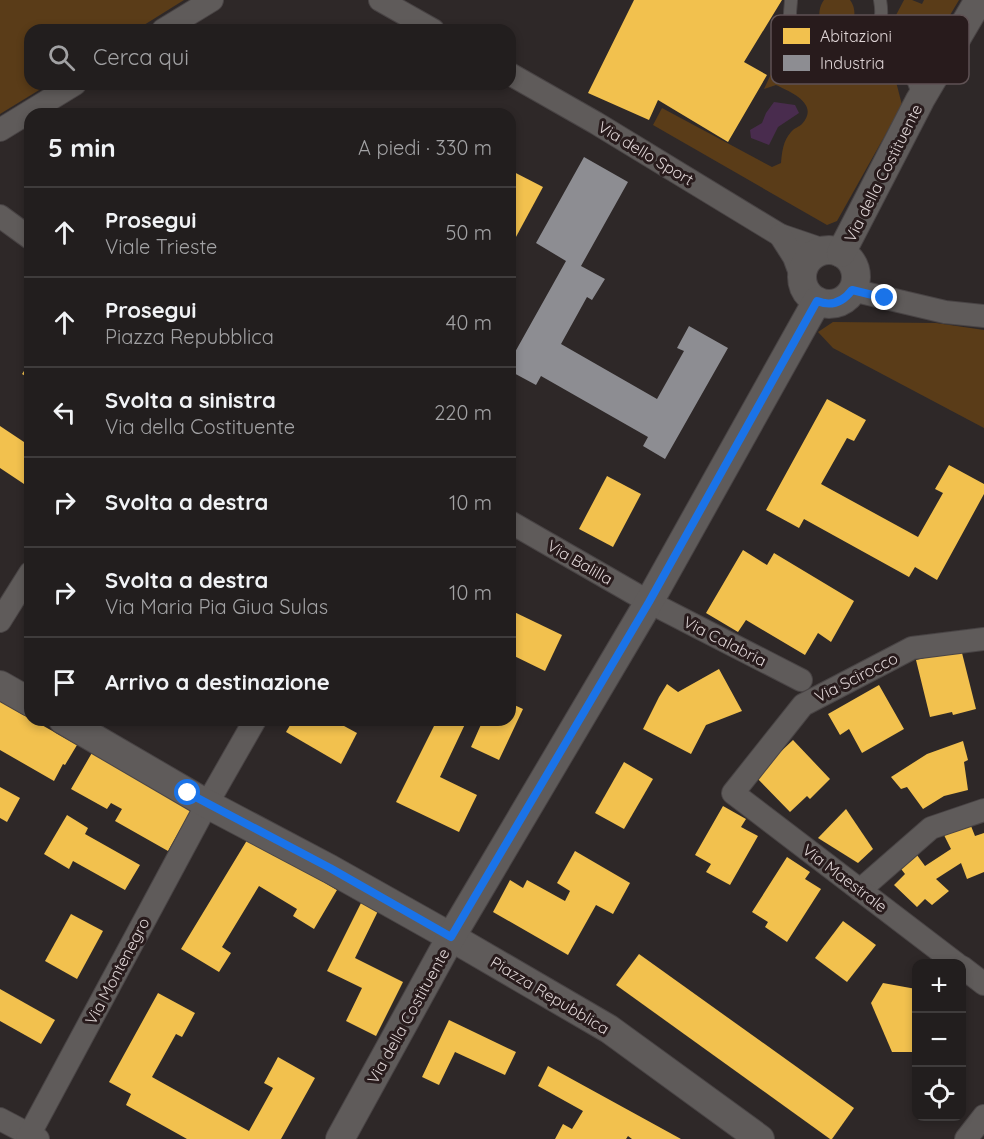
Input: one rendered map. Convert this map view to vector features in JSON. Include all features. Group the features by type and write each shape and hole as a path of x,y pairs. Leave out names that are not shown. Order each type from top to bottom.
{"street":[{"path":"173,24 212,0"},
{"path":"380,0 423,24"},
{"name":"Via della Costituente","path":"969,17 979,0"},
{"name":"Via dello Sport","path":"516,77 596,123 780,235 833,252"},
{"name":"Via della Costituente","path":"833,252 929,84"},
{"path":"36,108 65,90"},
{"path":"0,130 24,115"},
{"path":"0,216 24,234"},
{"name":"Via dello Sport","path":"780,235 794,257 801,276"},
{"path":"833,252 848,258 856,273 855,282 847,297 839,302 822,303 807,293 801,276 803,267 815,253 833,252"},
{"path":"852,290 945,312 984,316"},
{"name":"Via della Costituente","path":"340,1139 451,937 649,602 817,301"},
{"name":"Via Balilla","path":"516,525 649,602"},
{"path":"0,621 24,583"},
{"name":"Via Calabria","path":"649,602 801,680"},
{"name":"Via Scirocco","path":"733,794 803,705 912,648 984,639"},
{"path":"0,685 24,699"},
{"name":"Via Montenegro","path":"31,1137 207,804 252,726"},
{"name":"Piazza Repubblica","path":"97,728 207,804 330,868 609,1029 760,1139"},
{"name":"Via Maestrale","path":"733,794 952,959"},
{"path":"860,890 931,828 984,810"},
{"path":"966,970 984,984"},
{"path":"966,1139 984,1116"},
{"path":"0,1119 31,1137"}],"lane":[{"path":"790,15 791,0"},
{"path":"880,0 881,15"},
{"path":"914,84 920,100"}],"shaded area":[{"path":"0,0 184,0 146,24 24,24 24,90 39,90 0,114"},
{"path":"824,0 850,0 854,15 819,15"},
{"path":"904,0 922,4 924,0 959,0 950,15 896,15"},
{"path":"771,74 771,84 897,84 902,105 837,221 827,225 653,125 662,108 772,167 781,163 786,139 802,124 807,117 808,110 796,95 776,85 764,89"},
{"path":"774,102 795,105 799,113 778,127 769,145 751,138 750,130 762,123"},
{"path":"833,322 936,323 984,330 984,428 833,348 818,332"}],"building: Abitazioni":[{"path":"634,0 782,0 744,62 767,75 728,142 658,100 649,120 588,93"},
{"path":"516,173 543,187 516,237"},
{"path":"827,399 866,420 854,441 847,438 821,484 918,537 943,493 935,489 949,465 984,484 984,494 937,580 915,567 909,577 804,519 799,528 766,510"},
{"path":"0,426 24,442 24,484 0,468"},
{"path":"607,476 641,494 613,547 579,529"},
{"path":"743,550 767,565 774,553 854,601 831,642 818,633 805,655 746,620 738,632 706,613"},
{"path":"516,613 562,635 545,671 516,657"},
{"path":"961,649 976,709 953,715 952,712 930,717 916,660"},
{"path":"719,669 742,711 706,725 691,754 643,729 667,684 678,692"},
{"path":"879,685 904,729 862,753 849,729 840,735 828,714"},
{"path":"0,701 24,715 24,726 44,726 77,745 54,781 0,750"},
{"path":"516,706 523,709 516,724"},
{"path":"290,726 344,726 357,733 341,764 286,732"},
{"path":"434,726 464,726 440,777 477,795 459,832 396,802"},
{"path":"480,726 515,726 499,760 471,747"},
{"path":"793,740 830,779 810,799 807,796 790,812 755,776"},
{"path":"963,741 968,760 964,762 968,790 944,796 923,809 907,787 901,789 891,777 927,754"},
{"path":"93,751 193,807 168,851 115,821 122,809 111,803 107,809 71,789"},
{"path":"624,762 653,779 624,829 595,813"},
{"path":"0,787 20,798 7,822 0,818"},
{"path":"723,806 746,819 741,827 758,836 730,885 706,872 711,864 695,855"},
{"path":"846,809 873,849 858,863 818,838"},
{"path":"67,815 88,828 85,834 140,865 125,890 73,861 69,869 44,854"},
{"path":"969,821 975,836 984,833 984,872 967,879 961,863 936,879 949,891 932,905 925,899 917,907 894,885 905,874 898,865 914,851 925,866 951,849 944,835"},
{"path":"249,837 337,890 314,929 293,916 297,909 259,886 222,947 231,953 219,972 181,949"},
{"path":"575,851 630,883 613,914 596,905 568,955 493,912 510,880 523,888 527,880 565,901 570,891 557,883"},
{"path":"787,857 810,872 805,879 821,889 787,942 765,927 768,922 752,912"},
{"path":"362,901 379,909 355,958 403,982 376,1036 346,1021 362,988 327,971"},
{"path":"71,914 103,931 77,979 45,961"},
{"path":"843,921 876,945 847,982 815,958"},
{"path":"639,954 854,1108 832,1139 616,985"},
{"path":"883,983 912,988 912,1052 892,1052 871,1003"},
{"path":"0,989 55,1020 41,1044 0,1021"},
{"path":"158,993 195,1013 182,1037 176,1034 152,1077 249,1131 273,1088 264,1083 278,1057 315,1078 281,1139 187,1139 126,1105 131,1094 109,1082"},
{"path":"449,1020 516,1052 505,1075 455,1052 439,1085 422,1077"},
{"path":"548,1066 681,1139 632,1139 628,1136 626,1139 555,1139 563,1124 572,1129 583,1111 538,1086"}],"building: Industria":[{"path":"584,157 628,182 581,266 605,279 592,300 587,297 561,344 657,399 684,351 677,348 689,326 728,348 665,459 643,446 648,437 541,376 536,385 516,374 516,350 566,261 536,243"}],"route":[{"path":"188,793 330,868 451,937 649,602 817,301 830,304 839,302 852,290 885,298"}]}
